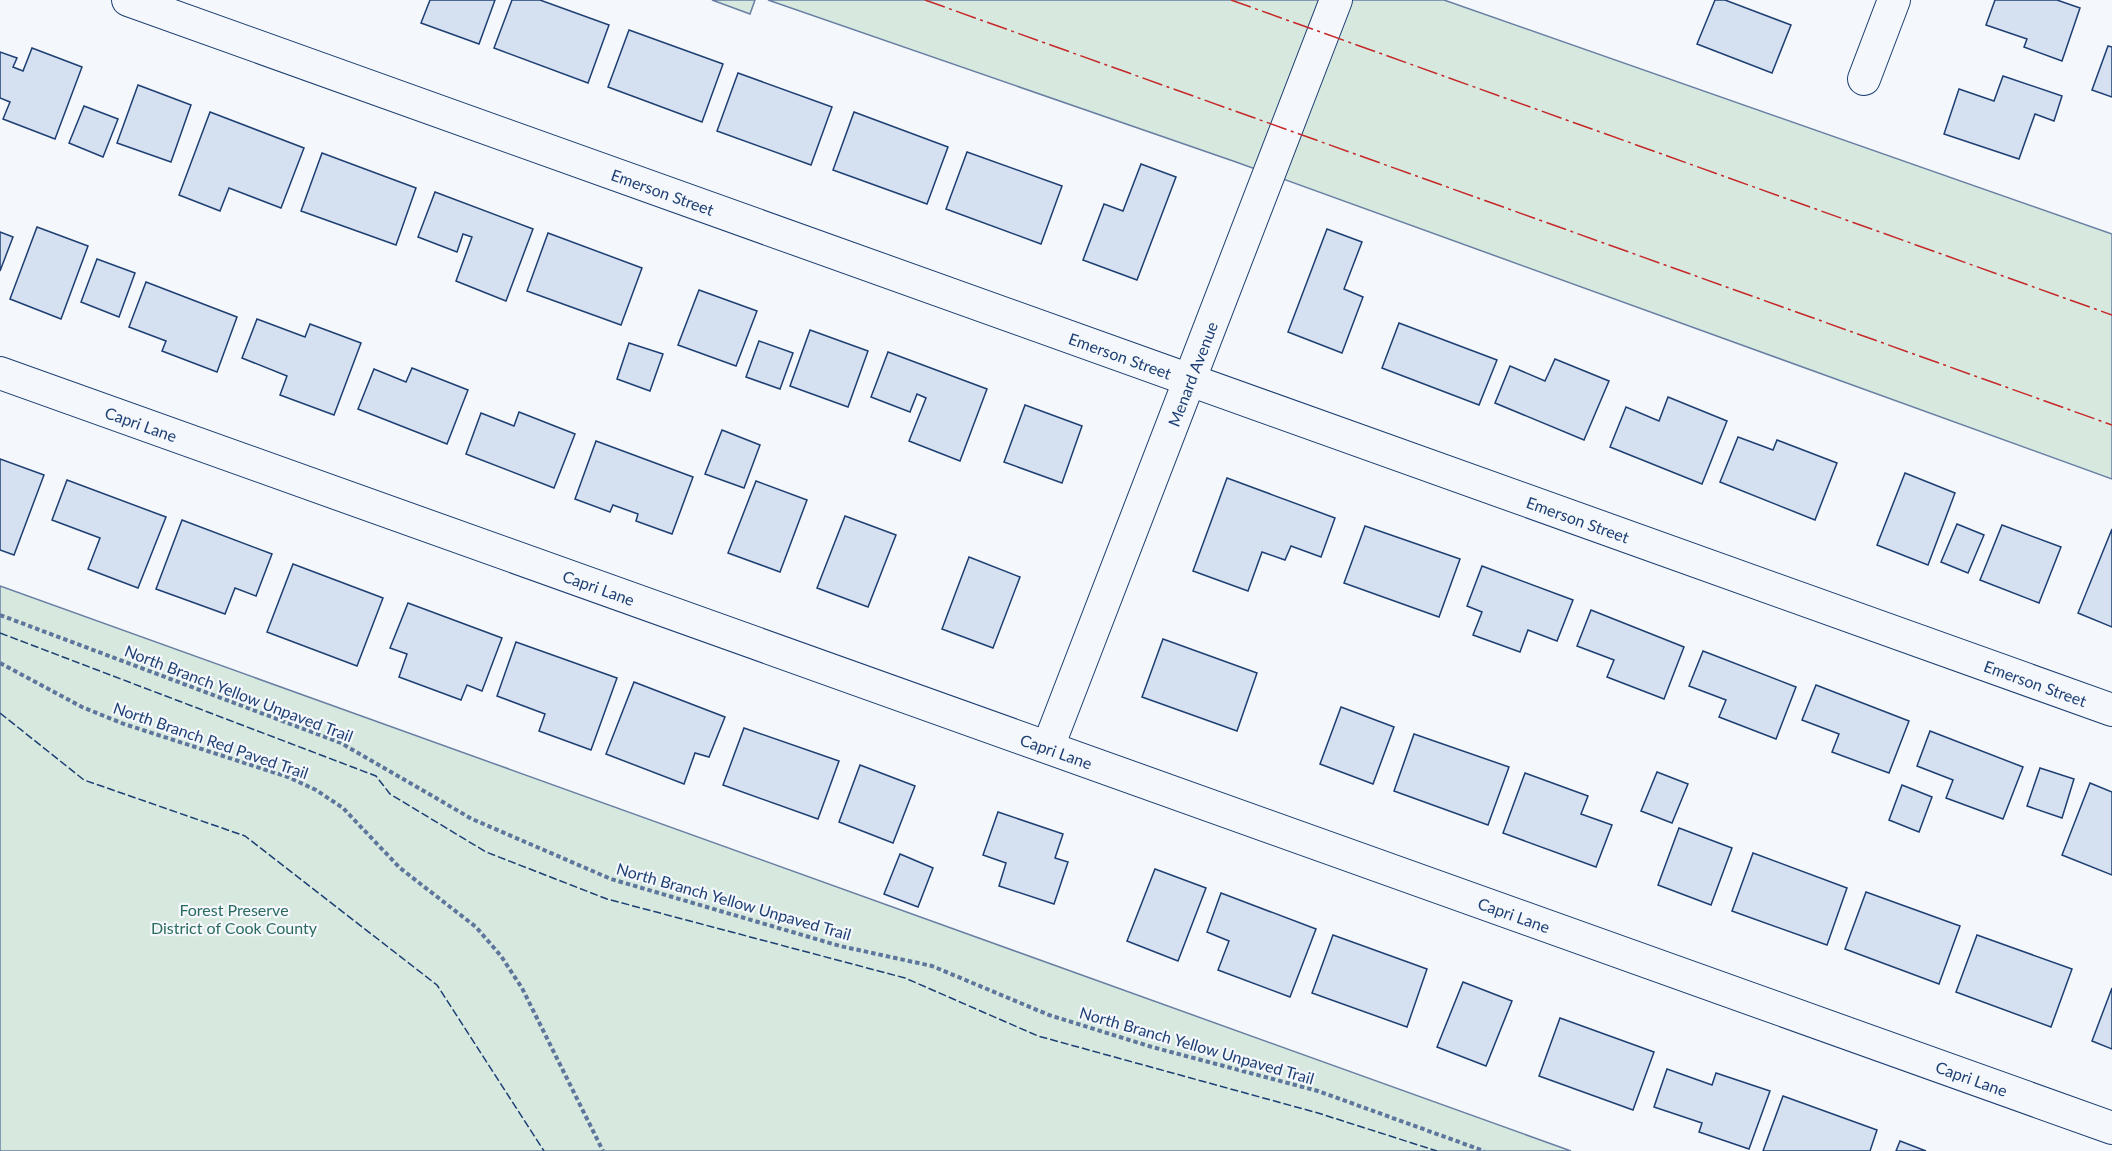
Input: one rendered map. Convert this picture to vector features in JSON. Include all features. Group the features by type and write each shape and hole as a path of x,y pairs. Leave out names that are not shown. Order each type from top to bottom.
{"street":[{"name":"Emerson Street","path":"128,0 2112,710"},
{"name":"Menard Avenue","path":"1048,747 1336,0"},
{"path":"1864,79 1894,0"},
{"name":"Capri Lane","path":"0,373 2112,1128"}],"path":[{"name":"North Branch Yellow Unpaved Trail","path":"0,615 341,743 472,819 611,879 840,946 932,966 1048,1015 1152,1047 1318,1091 1484,1151"},
{"name":"North Branch Red Paved Trail","path":"0,663 82,707 124,724 288,777 316,790 343,808 400,867 476,927 501,956 522,988 603,1151"}],"green space":[{"path":"712,0 755,0 750,14"},
{"path":"768,0 1444,0 2112,234 2112,479 1236,162"},
{"name":"Forest Preserve District of Cook County","path":"0,586 1571,1151 0,1151"}],"building":[{"path":"430,0 495,0 479,44 421,23"},
{"path":"512,0 540,0 609,25 588,83 494,48"},
{"path":"1715,0 1725,0 1791,25 1772,73 1697,44"},
{"path":"1995,0 2057,0 2080,8 2062,61 2024,47 2027,39 1986,25"},
{"path":"629,30 723,64 702,122 608,87"},
{"path":"2108,46 2112,47 2112,97 2092,90"},
{"path":"32,48 82,67 55,139 3,119 10,102 0,98 0,52 17,58 13,67 23,71"},
{"path":"738,73 832,107 811,165 717,131"},
{"path":"2003,76 2062,96 2054,121 2035,114 2019,159 1944,134 1959,89 1994,101"},
{"path":"138,85 191,105 171,162 117,143"},
{"path":"84,106 118,119 103,157 69,143"},
{"path":"210,112 304,148 281,208 229,188 220,211 179,195"},
{"path":"854,112 948,147 927,204 833,170"},
{"path":"967,152 1062,186 1041,244 946,209"},
{"path":"322,153 416,188 396,245 301,211"},
{"path":"1141,164 1176,177 1137,280 1083,260 1104,204 1123,211"},
{"path":"435,192 533,229 506,301 456,281 472,237 463,234 457,252 418,237"},
{"path":"37,227 88,246 61,319 10,299"},
{"path":"1327,229 1362,242 1344,289 1363,297 1342,353 1288,332"},
{"path":"0,232 13,237 0,271"},
{"path":"548,233 642,268 621,325 527,291"},
{"path":"97,259 135,273 119,317 81,302"},
{"path":"146,282 237,317 217,372 162,351 166,341 129,327"},
{"path":"699,290 757,311 736,366 678,345"},
{"path":"257,319 305,337 310,324 361,343 334,415 280,395 287,376 242,358"},
{"path":"1399,323 1497,360 1479,405 1382,368"},
{"path":"810,330 868,351 848,407 790,386"},
{"path":"759,341 793,353 780,389 746,377"},
{"path":"629,343 663,354 650,391 617,379"},
{"path":"888,352 987,389 960,461 909,441 926,398 917,394 910,412 871,397"},
{"path":"1555,359 1609,381 1584,440 1495,403 1510,366 1545,381"},
{"path":"412,368 468,390 447,444 358,409 374,369 406,382"},
{"path":"1668,397 1727,421 1702,484 1610,447 1626,407 1659,421"},
{"path":"1025,405 1082,426 1062,483 1004,462"},
{"path":"519,412 575,434 554,488 466,454 481,413 514,426"},
{"path":"722,430 760,445 744,488 705,474"},
{"path":"1738,437 1773,450 1777,440 1837,463 1815,520 1720,482"},
{"path":"596,441 693,477 672,534 636,521 638,514 613,505 610,512 575,499"},
{"path":"0,459 44,475 14,555 0,550"},
{"path":"1905,473 1955,493 1928,565 1877,545"},
{"path":"1227,478 1335,518 1321,557 1291,546 1285,560 1262,552 1248,591 1193,571"},
{"path":"67,480 166,517 138,588 88,569 100,538 52,520"},
{"path":"756,481 807,500 780,572 728,553"},
{"path":"845,516 896,535 868,607 817,588"},
{"path":"182,520 272,554 256,596 235,588 225,614 156,589"},
{"path":"1957,524 1984,535 1968,573 1941,562"},
{"path":"2002,525 2061,547 2039,603 1980,580"},
{"path":"1365,526 1460,559 1439,617 1344,583"},
{"path":"2112,529 2112,627 2078,613"},
{"path":"969,557 1020,577 993,648 942,629"},
{"path":"293,564 383,598 357,666 267,632"},
{"path":"1482,566 1573,600 1557,641 1528,630 1520,652 1473,635 1482,612 1467,606"},
{"path":"408,603 502,638 482,691 467,685 461,700 399,677 407,654 390,648"},
{"path":"1591,610 1684,647 1664,699 1607,677 1614,660 1577,646"},
{"path":"1163,639 1257,673 1237,731 1142,697"},
{"path":"516,642 617,678 591,750 539,731 545,714 497,696"},
{"path":"1703,651 1796,687 1776,739 1719,717 1726,700 1689,686"},
{"path":"634,682 725,717 709,757 695,753 684,784 606,754"},
{"path":"1816,685 1909,721 1889,773 1832,752 1839,734 1802,720"},
{"path":"1341,707 1394,727 1373,784 1320,764"},
{"path":"744,728 839,761 818,819 723,785"},
{"path":"1930,731 2023,767 2003,819 1946,798 1953,780 1917,766"},
{"path":"1414,734 1509,767 1488,825 1394,791"},
{"path":"860,765 915,786 893,843 839,822"},
{"path":"2040,768 2074,779 2062,818 2027,806"},
{"path":"1657,772 1688,784 1672,823 1641,811"},
{"path":"1525,773 1588,796 1581,814 1612,825 1596,867 1503,833"},
{"path":"2090,783 2112,792 2112,875 2062,855"},
{"path":"1902,785 1932,797 1919,832 1889,820"},
{"path":"998,812 1063,834 1055,858 1068,862 1054,904 999,886 1006,863 983,855"},
{"path":"1679,828 1732,848 1711,905 1658,885"},
{"path":"1753,853 1847,888 1827,945 1732,911"},
{"path":"900,854 933,868 918,907 884,894"},
{"path":"1155,869 1206,888 1178,961 1127,941"},
{"path":"1866,892 1960,926 1939,984 1845,949"},
{"path":"1221,893 1316,929 1290,997 1218,970 1229,941 1207,932"},
{"path":"1333,935 1427,969 1407,1027 1312,993"},
{"path":"1977,935 2072,969 2051,1027 1956,992"},
{"path":"1463,982 1512,1001 1486,1066 1437,1047"},
{"path":"2112,988 2112,1049 2092,1041"},
{"path":"1560,1018 1654,1052 1633,1110 1539,1076"},
{"path":"1667,1069 1712,1085 1716,1073 1770,1091 1749,1149 1699,1132 1702,1123 1654,1107"},
{"path":"1783,1096 1877,1130 1870,1151 1763,1151"},
{"path":"1900,1141 1926,1151 1896,1151"}],"fence":[{"path":"0,633 376,776 390,794 486,852 607,899 905,978 1038,1036 1318,1113 1437,1151"},
{"path":"0,713 84,780 245,836 437,985 544,1151"}],"power":[{"path":"925,0 2112,425"},
{"path":"1231,0 2112,315"}]}
